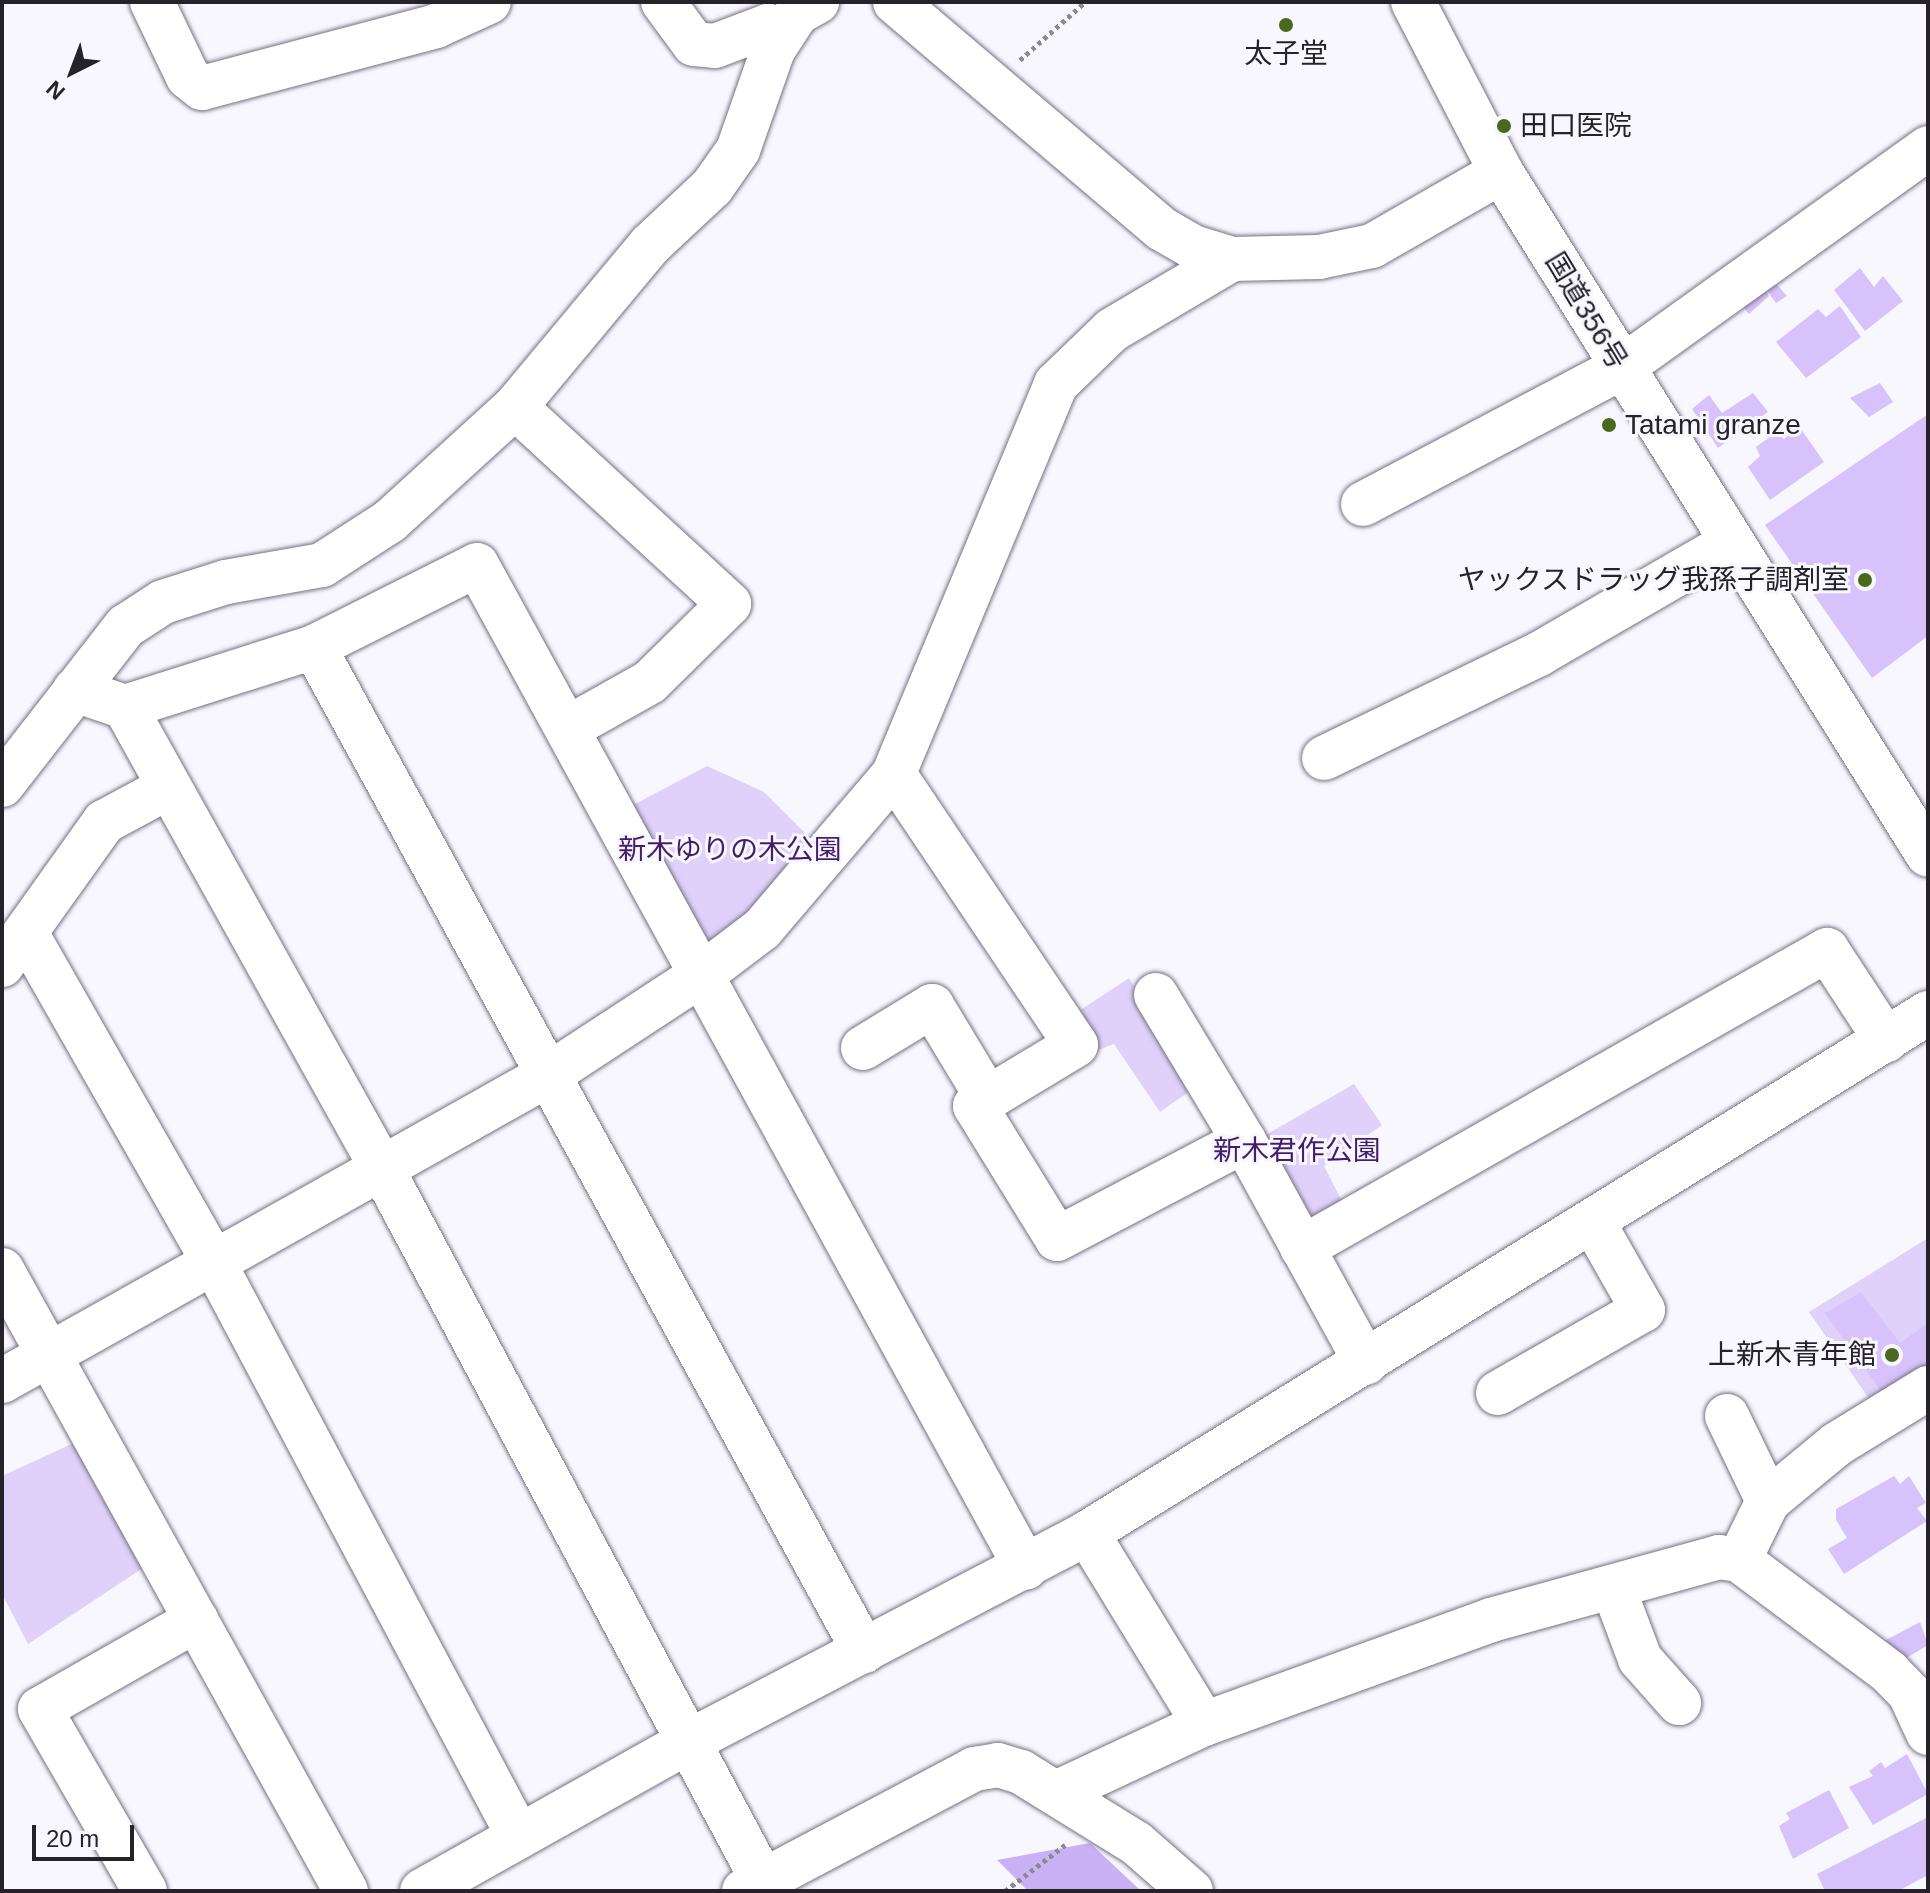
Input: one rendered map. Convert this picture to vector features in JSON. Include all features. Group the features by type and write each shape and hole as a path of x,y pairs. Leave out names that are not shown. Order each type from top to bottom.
{"main road":[{"path":"152,2 188,77 202,88 436,26 489,2"},
{"path":"663,2 694,44 715,46 801,16"},
{"path":"895,2 995,83 1162,229 1193,247 1232,259 1319,257 1372,246 1501,172"},
{"name":"国道356号","path":"1413,2 1501,172 1621,368 1922,832"},
{"path":"2,785 126,626 163,602 226,582 322,565 354,547 515,407 650,245 712,187 738,150 773,50 801,16"},
{"path":"1363,504 1621,368 1928,148"},
{"path":"2,1381 47,1352 212,1259 548,1075 704,973 771,919 894,774 1056,384 1112,330 1232,259"},
{"path":"515,407 729,604 650,682 568,728"},
{"path":"1324,758 1539,654 1732,542"},
{"path":"75,690 125,707 314,647 477,565 704,973 1026,1568"},
{"path":"314,647 864,1651"},
{"path":"125,707 167,788 380,1165 688,1742 753,1886 974,1769 1010,1768 1136,1843 1191,1891"},
{"path":"894,774 1076,1045 975,1106 1057,1239 1244,1141"},
{"path":"167,788 104,822 14,949 212,1259 519,1837"},
{"path":"1302,1248 1827,950 1886,1040"},
{"path":"1156,995 1244,1141 1366,1363"},
{"path":"863,1048 932,1006 988,1099"},
{"path":"422,1891 688,1742 1026,1568 1087,1533 1928,1013"},
{"path":"1498,1393 1643,1310 1593,1222"},
{"path":"2,1270 346,1891"},
{"path":"1739,1560 1768,1501 1837,1444 1928,1388"},
{"path":"1727,1416 1768,1501"},
{"path":"1087,1533 1204,1724"},
{"path":"1056,1793 1204,1724 1491,1620 1719,1557 1739,1560 1889,1672 1910,1694 1928,1733"},
{"path":"1613,1587 1640,1659 1679,1703"},
{"path":"145,1891 40,1709 196,1620"}],"path":[{"path":"995,83 1085,2"},
{"path":"1005,1891 1098,1819"}],"green space":[{"name":"新木ゆりの木公園","path":"707,766 764,792 819,847 713,955 633,805"},
{"path":"1129,978 1197,1086 1160,1112 1114,1044 1093,1052 1073,1015"},
{"name":"新木君作公園","path":"1354,1084 1382,1125 1324,1166 1347,1211 1308,1235 1257,1140"},
{"path":"1928,1238 1928,1388 1881,1416 1809,1312"},
{"path":"87,1437 155,1560 28,1644 2,1594 2,1476"}],"shaded area":[{"path":"1090,1843 1141,1891 1028,1891 997,1860"}],"building":[{"path":"1860,268 1874,287 1883,276 1903,301 1865,331 1834,290"},
{"path":"1772,279 1787,296 1776,303 1763,285 1769,296 1749,314 1738,301"},
{"path":"1840,306 1861,337 1806,378 1776,342 1818,309 1826,317"},
{"path":"1880,383 1893,402 1869,417 1850,398"},
{"path":"1753,393 1768,412 1718,448 1692,409 1709,395 1722,413"},
{"name":"ヤックスドラッグ我孫子調剤室","path":"1928,414 1928,636 1872,678 1765,525"},
{"path":"1799,426 1824,462 1770,500 1748,467 1760,456 1756,447 1777,432 1784,439"},
{"name":"上新木青年館","path":"1861,1292 1900,1343 1928,1323 1928,1368 1886,1398 1825,1313"},
{"path":"1894,1476 1900,1484 1909,1476 1926,1503 1917,1508 1927,1521 1844,1574 1828,1549 1847,1538 1836,1520 1836,1509"},
{"path":"1920,1622 1928,1645 1898,1663 1886,1640"},
{"path":"1907,1754 1928,1794 1873,1825 1849,1787 1873,1776 1869,1771 1881,1762 1885,1768"},
{"path":"1829,1790 1849,1828 1793,1859 1779,1826 1790,1819 1786,1813"},
{"path":"1928,1817 1928,1875 1898,1891 1825,1891 1817,1874"}],"place":[{"name":"太子堂","path":"1286,25"},
{"name":"田口医院","path":"1504,126"},
{"name":"Tatami granze","path":"1609,425"},
{"name":"ヤックスドラッグ我孫子調剤室","path":"1865,580"},
{"name":"上新木青年館","path":"1892,1355"}]}
